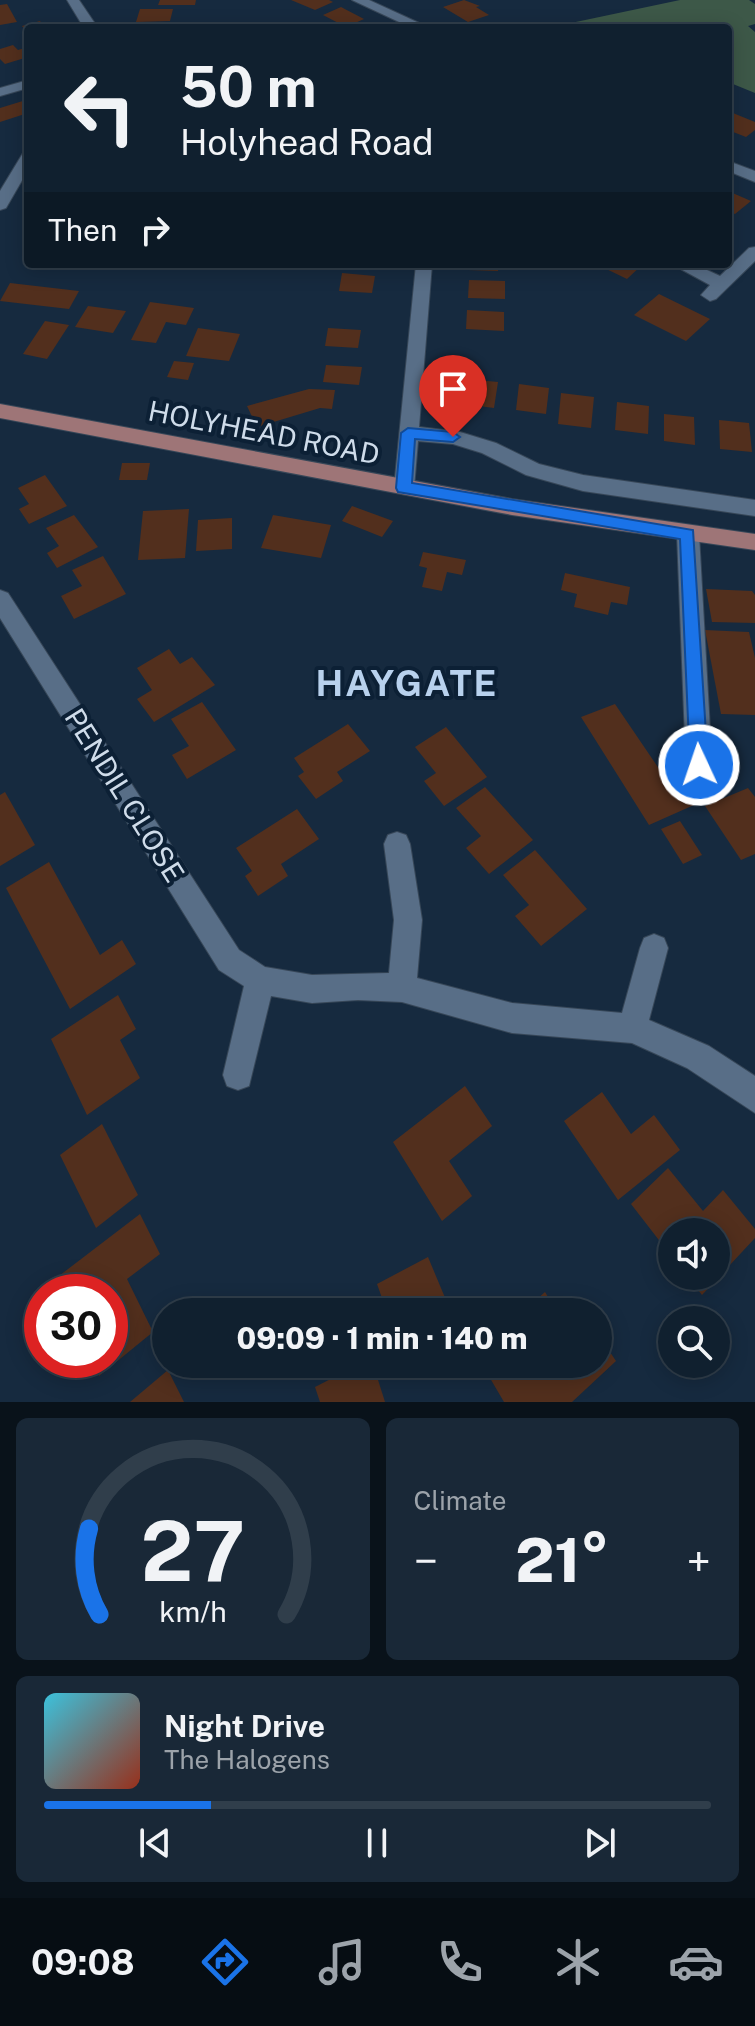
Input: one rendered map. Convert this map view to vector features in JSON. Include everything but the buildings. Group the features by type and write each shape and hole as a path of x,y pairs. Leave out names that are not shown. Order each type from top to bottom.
{"main road":[{"name":"HOLYHEAD ROAD","path":"0,411 404,488 755,542"}],"street":[{"path":"73,0 88,24"},
{"path":"358,0 414,24"},
{"path":"0,92 24,85"},
{"path":"0,205 24,163"},
{"path":"732,168 755,177"},
{"path":"687,268 716,289 755,252"},
{"path":"404,488 424,268"},
{"name":"HOLYHEAD ROAD","path":"408,433 453,437 489,448 533,470 583,483 755,508"},
{"path":"688,534 699,765"},
{"name":"PENDIL CLOSE","path":"0,599 229,960 260,980 312,989 358,986 402,988 512,1018 632,1028 698,1057 747,1088 755,1098"},
{"path":"397,844 408,920 402,988"},
{"path":"632,1028 654,948"},
{"path":"238,1075 260,980"}],"green space":[{"path":"680,0 749,0 755,4 755,24 748,26 755,32 755,93 732,84 732,24 571,23"}],"district":[{"name":"HAYGATE","path":"407,683"}],"route":[{"path":"453,437 408,433 404,488 688,534 699,765"}]}
